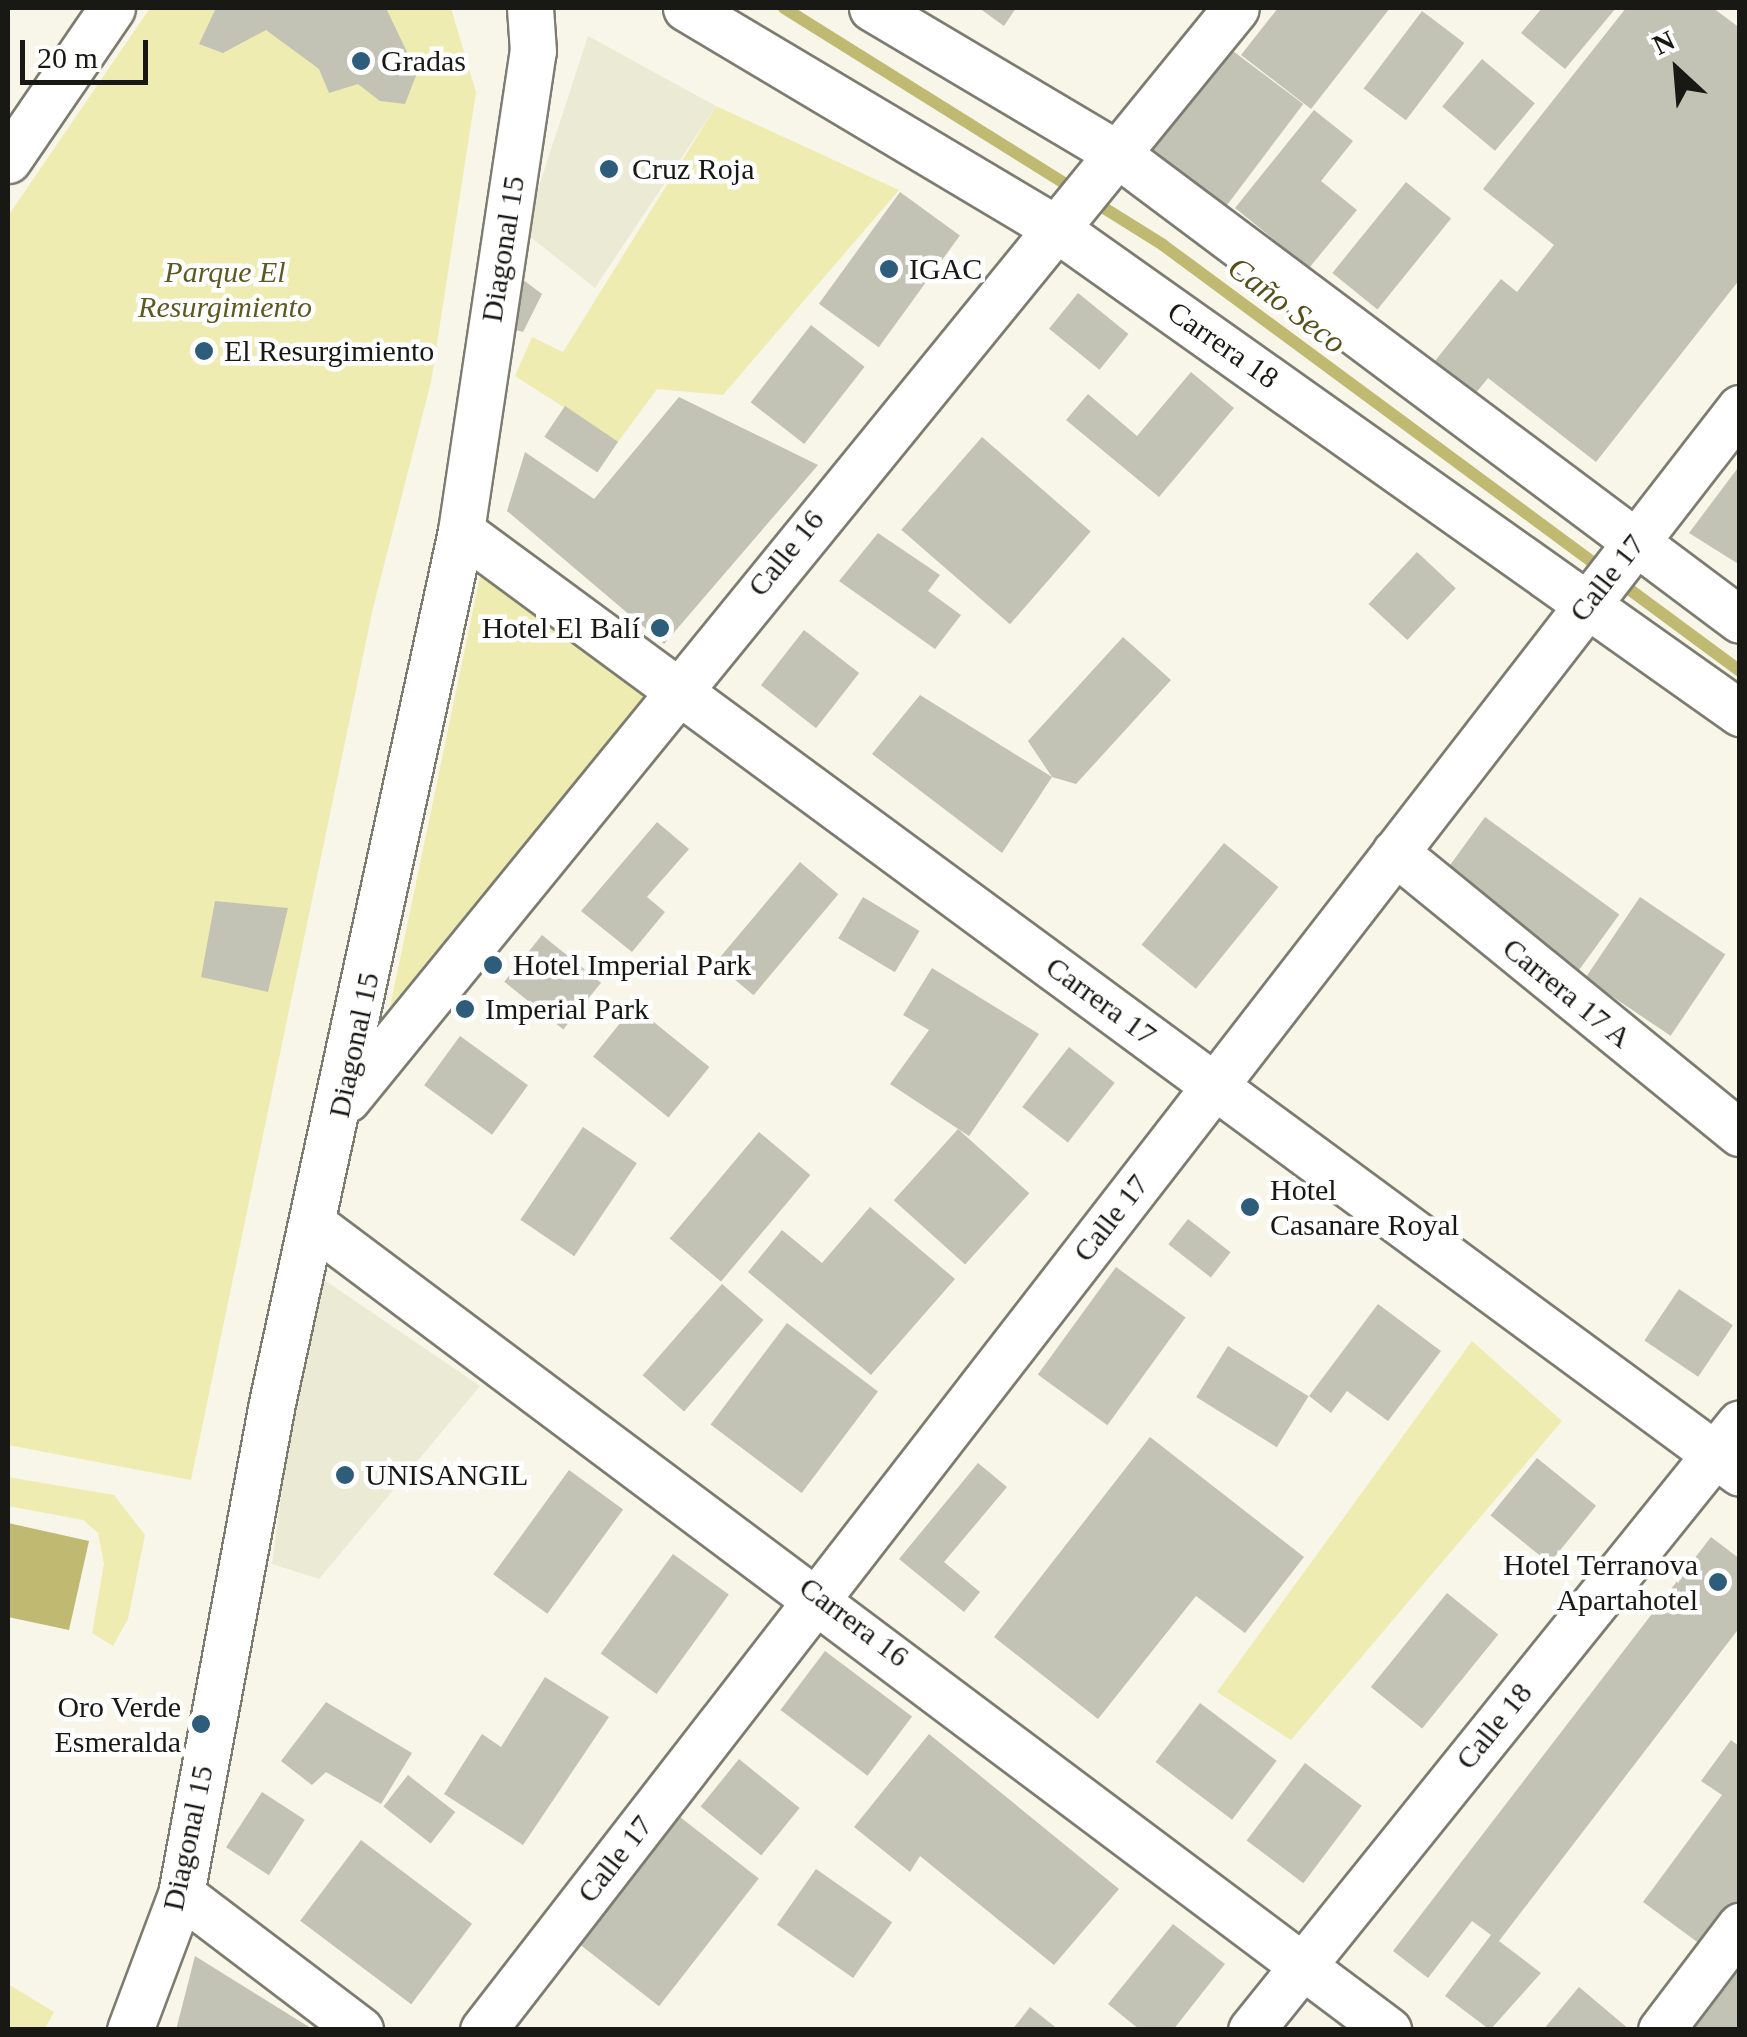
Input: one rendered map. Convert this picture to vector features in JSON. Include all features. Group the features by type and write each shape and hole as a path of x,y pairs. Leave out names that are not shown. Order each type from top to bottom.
{"street":[{"path":"8,160 112,8"},
{"path":"513,8 531,29 556,8"},
{"name":"Carrera 18","path":"686,8 1067,213 1593,596 1740,713"},
{"path":"872,8 1112,159 1631,546 1740,620"},
{"name":"Calle 16","path":"342,1104 671,692 1236,8"},
{"name":"Diagonal 15","path":"130,2030 180,1894 313,1224 342,1104 461,531 531,29"},
{"name":"Calle 17","path":"483,2030 1740,408"},
{"name":"Carrera 17","path":"461,531 671,692 1732,1450"},
{"name":"Carrera 17 A","path":"1395,852 1740,1133"},
{"name":"Carrera 16","path":"313,1224 819,1594 1388,2030"},
{"name":"Calle 18","path":"1251,2030 1301,1963 1732,1450"},
{"path":"180,1894 360,2030"},
{"path":"1661,2030 1740,1926"}],"shaded area":[{"name":"Cruz Roja","path":"588,36 716,106 595,288 524,232"},
{"name":"UNISANGIL","path":"311,1271 480,1386 319,1579 272,1564"},
{"path":"8,1523 89,1541 69,1630 8,1617"}],"green space":[{"name":"Parque El Resurgimiento","path":"150,8 451,8 476,92 431,382 373,608 191,1480 8,1445 8,216"},
{"path":"716,106 899,190 723,395 657,389 618,442 515,376 532,337 563,352"},
{"path":"482,567 648,692 390,1007"},
{"path":"1472,1341 1562,1421 1291,1740 1217,1692"},
{"path":"8,1477 114,1495 145,1535 128,1619 113,1646 92,1633 104,1564 98,1533 83,1520 8,1506"},
{"path":"8,1984 54,2012 45,2029 8,2029"}],"building":[{"name":"Gradas","path":"216,8 386,8 417,73 405,104 380,101 358,84 329,93 319,69 266,30 223,53 199,44"},
{"path":"979,8 1016,8 1004,26"},
{"path":"1278,8 1390,8 1311,109 1241,55"},
{"path":"1542,8 1616,8 1565,69 1521,33"},
{"path":"1626,8 1713,8 1740,28 1740,279 1596,462 1488,378 1471,399 1430,367 1501,279 1517,292 1554,245 1483,189"},
{"path":"1422,11 1464,43 1406,120 1364,88"},
{"path":"1229,48 1303,104 1224,209 1150,153"},
{"path":"1482,59 1535,103 1495,151 1442,106"},
{"path":"1314,110 1353,141 1321,181 1357,210 1309,268 1235,208"},
{"path":"1406,182 1451,219 1377,309 1332,273"},
{"name":"IGAC","path":"900,192 960,235 879,347 819,304"},
{"path":"518,276 542,294 523,332 503,326"},
{"path":"1078,293 1129,334 1100,370 1049,329"},
{"path":"811,325 865,367 804,444 751,402"},
{"path":"1191,372 1234,408 1159,497 1066,420 1088,394 1137,436"},
{"path":"679,397 818,465 664,644 507,511 525,452 594,499"},
{"path":"565,406 618,442 597,472 544,437"},
{"path":"982,437 1091,531 1010,624 901,530"},
{"path":"1740,465 1740,565 1689,533"},
{"path":"878,533 940,575 928,591 961,615 935,649 839,581"},
{"path":"1417,552 1456,588 1407,640 1369,604"},
{"path":"804,630 859,673 816,728 761,685"},
{"path":"1123,637 1171,680 1076,784 1052,777 1028,741"},
{"path":"920,695 1052,777 1002,853 872,754"},
{"path":"1485,817 1619,915 1578,972 1443,874"},
{"path":"657,822 689,849 647,897 665,912 632,952 581,911"},
{"path":"1224,843 1278,887 1196,989 1142,945"},
{"path":"800,862 838,894 753,995 715,963"},
{"path":"863,897 920,931 895,972 838,938"},
{"path":"1640,897 1725,955 1671,1036 1585,978"},
{"path":"215,901 288,908 268,992 201,977"},
{"path":"542,935 601,983 563,1029 504,982"},
{"path":"932,968 1039,1034 969,1136 890,1084 929,1030 903,1015"},
{"path":"634,1006 709,1067 668,1118 593,1057"},
{"path":"460,1036 528,1085 492,1135 424,1085"},
{"path":"1069,1047 1115,1083 1068,1143 1022,1107"},
{"path":"583,1127 637,1163 574,1256 520,1220"},
{"path":"958,1129 1029,1193 965,1265 894,1200"},
{"path":"759,1132 810,1175 721,1282 670,1238"},
{"path":"870,1207 955,1279 871,1375 748,1272 782,1230 822,1263"},
{"path":"1188,1219 1231,1252 1211,1277 1168,1244"},
{"path":"1116,1267 1186,1318 1107,1425 1038,1375"},
{"path":"722,1284 764,1320 684,1411 643,1375"},
{"path":"1679,1289 1733,1325 1698,1377 1644,1340"},
{"path":"1378,1304 1441,1351 1388,1421 1347,1391 1331,1413 1309,1396"},
{"path":"787,1323 878,1392 802,1493 711,1424"},
{"path":"1228,1346 1309,1396 1277,1447 1196,1397"},
{"path":"1150,1437 1304,1557 1245,1633 1196,1596 1098,1719 994,1637"},
{"path":"1537,1458 1596,1506 1549,1563 1490,1516"},
{"path":"978,1463 1007,1487 944,1562 980,1592 964,1612 899,1559"},
{"path":"569,1470 623,1509 547,1614 493,1574"},
{"path":"1711,1537 1740,1559 1740,1627 1499,1941 1541,1973 1490,2030 1445,1996 1491,1935 1472,1921 1428,1978 1393,1951"},
{"path":"673,1554 729,1595 657,1694 601,1654"},
{"path":"1447,1593 1498,1635 1422,1729 1371,1687"},
{"path":"825,1651 912,1717 868,1776 780,1710"},
{"path":"545,1677 609,1717 523,1845 444,1794 482,1734 501,1747"},
{"path":"326,1702 412,1753 381,1804 326,1772 312,1785 281,1761"},
{"path":"1200,1703 1277,1761 1232,1820 1155,1762"},
{"path":"929,1734 1119,1889 1054,1965 920,1856 910,1872 854,1827"},
{"path":"1731,1740 1740,1747 1740,1899 1704,1947 1643,1902 1722,1795 1701,1781"},
{"path":"739,1759 800,1808 761,1855 701,1806"},
{"path":"1305,1763 1362,1806 1303,1883 1247,1840"},
{"path":"408,1775 455,1812 431,1843 383,1807"},
{"path":"262,1792 305,1820 269,1875 226,1847"},
{"path":"680,1817 759,1879 659,2006 580,1945"},
{"path":"361,1840 472,1924 411,2004 300,1921"},
{"path":"816,1869 892,1922 853,1978 777,1925"},
{"path":"1173,1924 1225,1964 1173,2030 1140,2030 1108,2004"},
{"path":"195,1956 314,2030 176,2030"},
{"path":"1740,1960 1740,2030 1687,2030"},
{"path":"1579,1987 1630,2030 1543,2030"},
{"path":"1030,2007 1059,2030 1012,2030"}],"waterway":[{"name":"Caño Seco","path":"784,8 1163,245 1740,671"}],"place":[{"name":"Gradas","path":"361,61"},
{"name":"Cruz Roja","path":"609,169"},
{"name":"IGAC","path":"889,269"},
{"name":"El Resurgimiento","path":"204,351"},
{"name":"Hotel El Balí","path":"660,628"},
{"name":"Hotel Imperial Park","path":"493,965"},
{"name":"Imperial Park","path":"465,1009"},
{"name":"Hotel Casanare Royal","path":"1250,1207"},
{"name":"UNISANGIL","path":"345,1475"},
{"name":"Hotel Terranova Apartahotel","path":"1718,1582"},
{"name":"Oro Verde Esmeralda","path":"201,1724"}]}
